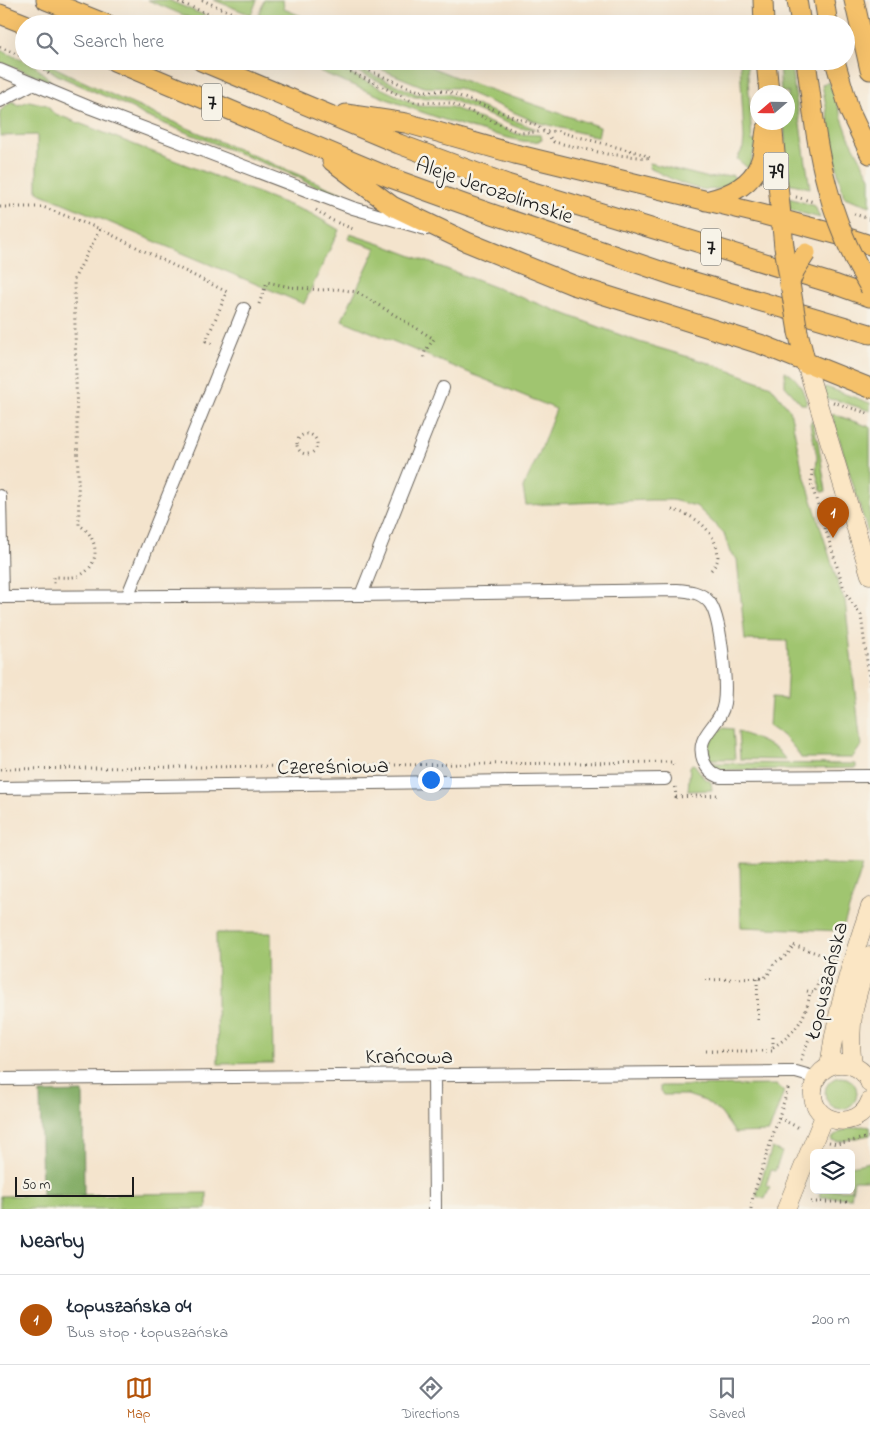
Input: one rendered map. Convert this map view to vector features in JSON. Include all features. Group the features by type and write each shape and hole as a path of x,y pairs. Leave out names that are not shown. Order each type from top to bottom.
{"main road":[{"path":"46,0 84,15"},
{"path":"762,0 763,15"},
{"path":"797,0 799,15"},
{"path":"824,0 826,15"},
{"path":"854,0 870,70"},
{"path":"0,14 15,20"},
{"name":"Aleje Jerozolimskie","path":"135,70 392,178 539,231 678,277 870,334"},
{"name":"Aleje Jerozolimskie","path":"223,70 399,144 507,184 834,284 870,297"},
{"path":"767,70 768,85"},
{"path":"807,70 826,185 837,220 861,274 870,288"},
{"path":"838,70 850,112 870,154"},
{"path":"317,109 406,123 515,154 781,219 870,245"},
{"path":"705,201 726,196 738,189 754,174 760,160 766,130"},
{"name":"79","path":"773,130 781,219"},
{"path":"309,144 392,206 467,242 573,285 763,345 806,364 869,387"},
{"path":"781,219 789,284 798,332 870,575"},
{"path":"789,284 795,270 806,253 814,245 824,239 839,235"},
{"name":"Łopuszańska","path":"824,1116 816,1105 813,1092 823,1072 843,992 870,907"},
{"name":"Łopuszańska","path":"852,1065 850,1030 852,1011 870,956"},
{"path":"823,1072 841,1063 852,1065 862,1072 870,1084"},
{"path":"786,1209 824,1116 837,1121 850,1121 869,1107"}],"street":[{"path":"0,70 353,208 467,242"},
{"path":"0,101 32,84"},
{"path":"127,597 244,309"},
{"path":"362,596 443,388"},
{"path":"0,496 2,597 362,596 677,590 693,592 702,596 710,603 718,620 725,692 721,716 707,731 701,744 701,754 705,764 713,774 720,777 870,776"},
{"name":"Czereśniowa","path":"0,788 672,778"},
{"name":"Krańcowa","path":"0,1080 823,1072"},
{"path":"434,1075 436,1209"}],"path":[{"path":"174,0 211,15"},
{"path":"202,0 237,15"},
{"path":"0,47 15,53"},
{"path":"44,70 54,80"},
{"path":"347,70 414,102 451,103 520,133 545,132 556,131 643,154 650,158 607,154 554,142 545,132 537,126 460,95 446,91 420,91 369,70"},
{"path":"0,207 43,207 100,229 227,292 206,341 228,350"},
{"path":"340,224 353,229"},
{"path":"54,597 54,577 77,576 92,566 95,557 92,536 85,528 79,525 74,279 100,229"},
{"path":"259,304 267,282 290,287 321,290 337,289 357,292 434,339 425,351 422,361"},
{"path":"828,405 836,402 870,414"},
{"path":"311,434 316,439 316,447 310,453 302,453 298,449 297,440 300,436 311,434"},
{"path":"812,470 811,483 845,592 861,615 870,685"},
{"path":"672,510 695,519 707,528 715,538 718,558 716,565 711,570"},
{"path":"0,769 673,762 672,778 676,797 719,795"},
{"path":"705,980 764,978 768,976 776,962 790,953 793,945 832,959"},
{"path":"773,1047 793,1033 804,1016 808,1004 808,992 814,993 828,957"},
{"path":"757,979 758,1022"},
{"path":"799,1064 814,1031"},
{"path":"706,1051 773,1051 773,1036"},
{"path":"751,1209 753,1196 791,1081"},
{"path":"779,1118 800,1128"},
{"path":"828,1142 837,1144 870,1137"},
{"path":"811,1202 849,1202"}],"green space":[{"path":"148,0 168,0 204,15 183,15"},
{"path":"214,0 257,0 251,15"},
{"path":"264,0 283,0 284,9 299,15 258,15"},
{"path":"0,50 15,57 15,68 0,62"},
{"path":"21,70 39,70 52,82"},
{"path":"50,70 60,70 155,114 348,196 347,199 303,181 303,179 145,116 134,109 59,76"},
{"path":"317,70 342,70 419,106 451,107 517,134 541,135 542,140 531,142 471,128 395,102"},
{"path":"354,70 362,70 417,94 447,94 536,129 519,128 449,99 414,97"},
{"path":"383,70 438,70 600,127 598,137 536,122 458,88 424,87"},
{"path":"740,70 748,70 750,130 752,141 757,141 749,169 737,159 743,148"},
{"path":"780,70 791,70 794,85 781,85"},
{"path":"829,82 849,137 870,177 870,206 844,197 822,84"},
{"path":"795,93 810,188 788,183 784,130 795,130"},
{"path":"12,101 18,105 29,101 47,105 53,113 312,214 339,230 304,304 37,192 37,135 0,136 0,111"},
{"path":"650,163 709,178 732,175 738,180 725,187 708,190 699,189 649,168"},
{"path":"789,198 815,206 820,218 790,210"},
{"path":"350,234 639,342 712,364 771,386 790,410 802,468 841,593 845,600 861,746 852,758 801,758 787,740 769,726 771,698 786,699 787,641 745,640 737,559 730,553 724,533 696,506 672,500 526,505 523,488 539,454 556,409 342,320 376,248 348,239"},
{"path":"785,371 794,377 800,385 807,404 801,404 785,386"},
{"path":"826,387 870,403 870,411 827,399 824,388"},
{"path":"832,415 870,427 870,540"},
{"path":"812,420 818,442 826,491 823,492 816,472 817,456 810,424"},
{"path":"723,728 733,729 735,759 709,759 710,741"},
{"path":"738,731 776,748 786,760 740,759"},
{"path":"712,763 856,764 856,768 722,770 714,767"},
{"path":"694,764 704,778 711,782 712,790 688,791 690,767"},
{"path":"740,862 863,865 842,931 741,927"},
{"path":"216,933 271,933 273,1063 218,1064"},
{"path":"841,1077 852,1082 857,1093 852,1104 841,1109 830,1104 825,1093 830,1082"},
{"path":"777,1085 784,1091 769,1132 735,1133 721,1113 705,1101 687,1095 663,1095 660,1091 660,1086"},
{"path":"83,1092 84,1195 42,1195 40,1093"},
{"path":"862,1126 870,1127 870,1135 838,1142 831,1140 841,1132"},
{"path":"772,1148 782,1152 775,1171 771,1170 766,1185 770,1187 765,1199 756,1196"},
{"path":"870,1162 870,1180 855,1180 855,1165"},
{"path":"207,1193 207,1209 0,1209 0,1196"},
{"path":"820,1194 852,1194 851,1198 819,1197"}],"place":[{"name":"Łopuszańska 04","path":"833,538"}]}
